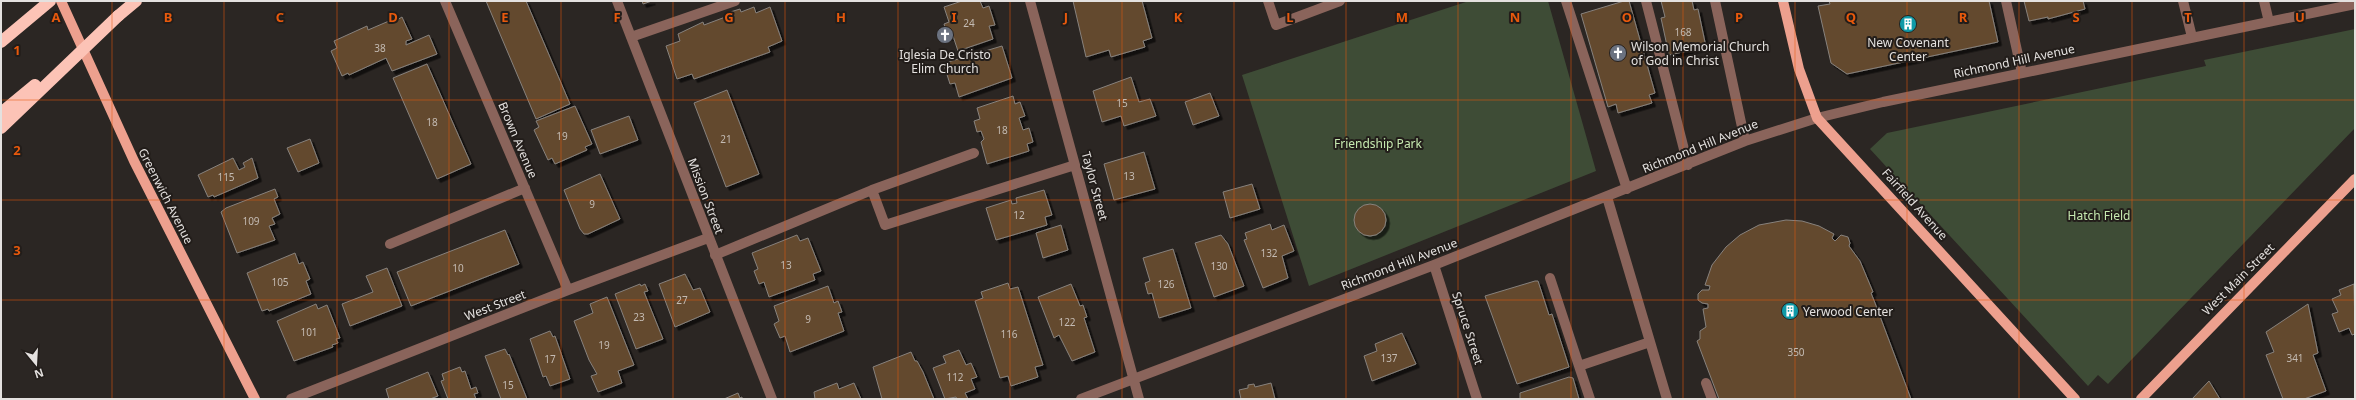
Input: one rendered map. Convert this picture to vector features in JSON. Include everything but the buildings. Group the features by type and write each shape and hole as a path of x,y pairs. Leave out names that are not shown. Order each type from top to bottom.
{"highway":[{"path":"1,42 50,1"},
{"path":"1,113 136,1"},
{"path":"1,128 118,16"}],"main road":[{"name":"Greenwich Avenue","path":"61,1 134,161 255,399"},
{"name":"Fairfield Avenue","path":"1783,1 1799,69 1817,118 2075,399"},
{"name":"West Main Street","path":"2140,399 2355,180"}],"street":[{"name":"Brown Avenue","path":"445,1 568,290"},
{"name":"Mission Street","path":"617,1 708,238 772,399"},
{"path":"631,36 735,1"},
{"name":"Taylor Street","path":"1030,1 1140,399"},
{"path":"1268,1 1276,25 1340,1"},
{"path":"1566,1 1627,189"},
{"path":"1646,1 1688,165"},
{"path":"1715,1 1745,141"},
{"path":"2006,1 2022,73"},
{"path":"2183,1 2192,37"},
{"path":"2264,1 2269,22"},
{"name":"Richmond Hill Avenue","path":"1081,399 1434,265 1745,141 1817,118 2022,73 2355,4"},
{"path":"715,255 872,190 974,153"},
{"path":"872,190 885,225 1075,165"},
{"path":"390,244 525,188"},
{"path":"1607,196 1667,399"},
{"name":"West Street","path":"291,399 568,290 708,238"},
{"name":"Spruce Street","path":"1434,265 1477,399"},
{"path":"1550,278 1590,399"},
{"path":"1579,366 1650,342"},
{"path":"1706,383 1712,399"}],"green space":[{"name":"Friendship Park","path":"1469,1 1548,1 1596,171 1309,286 1242,75"},
{"name":"Hatch Field","path":"2355,29 2355,128 2108,384 2098,375 2088,386 1870,149 1887,133 2206,66 2204,60"}],"place":[{"name":"New Covenant Center","path":"1908,24"},
{"name":"Iglesia De Cristo Elim Church","path":"945,35"},
{"name":"Wilson Memorial Church of God in Christ","path":"1618,53"},
{"name":"Yerwood Center","path":"1790,311"}]}
